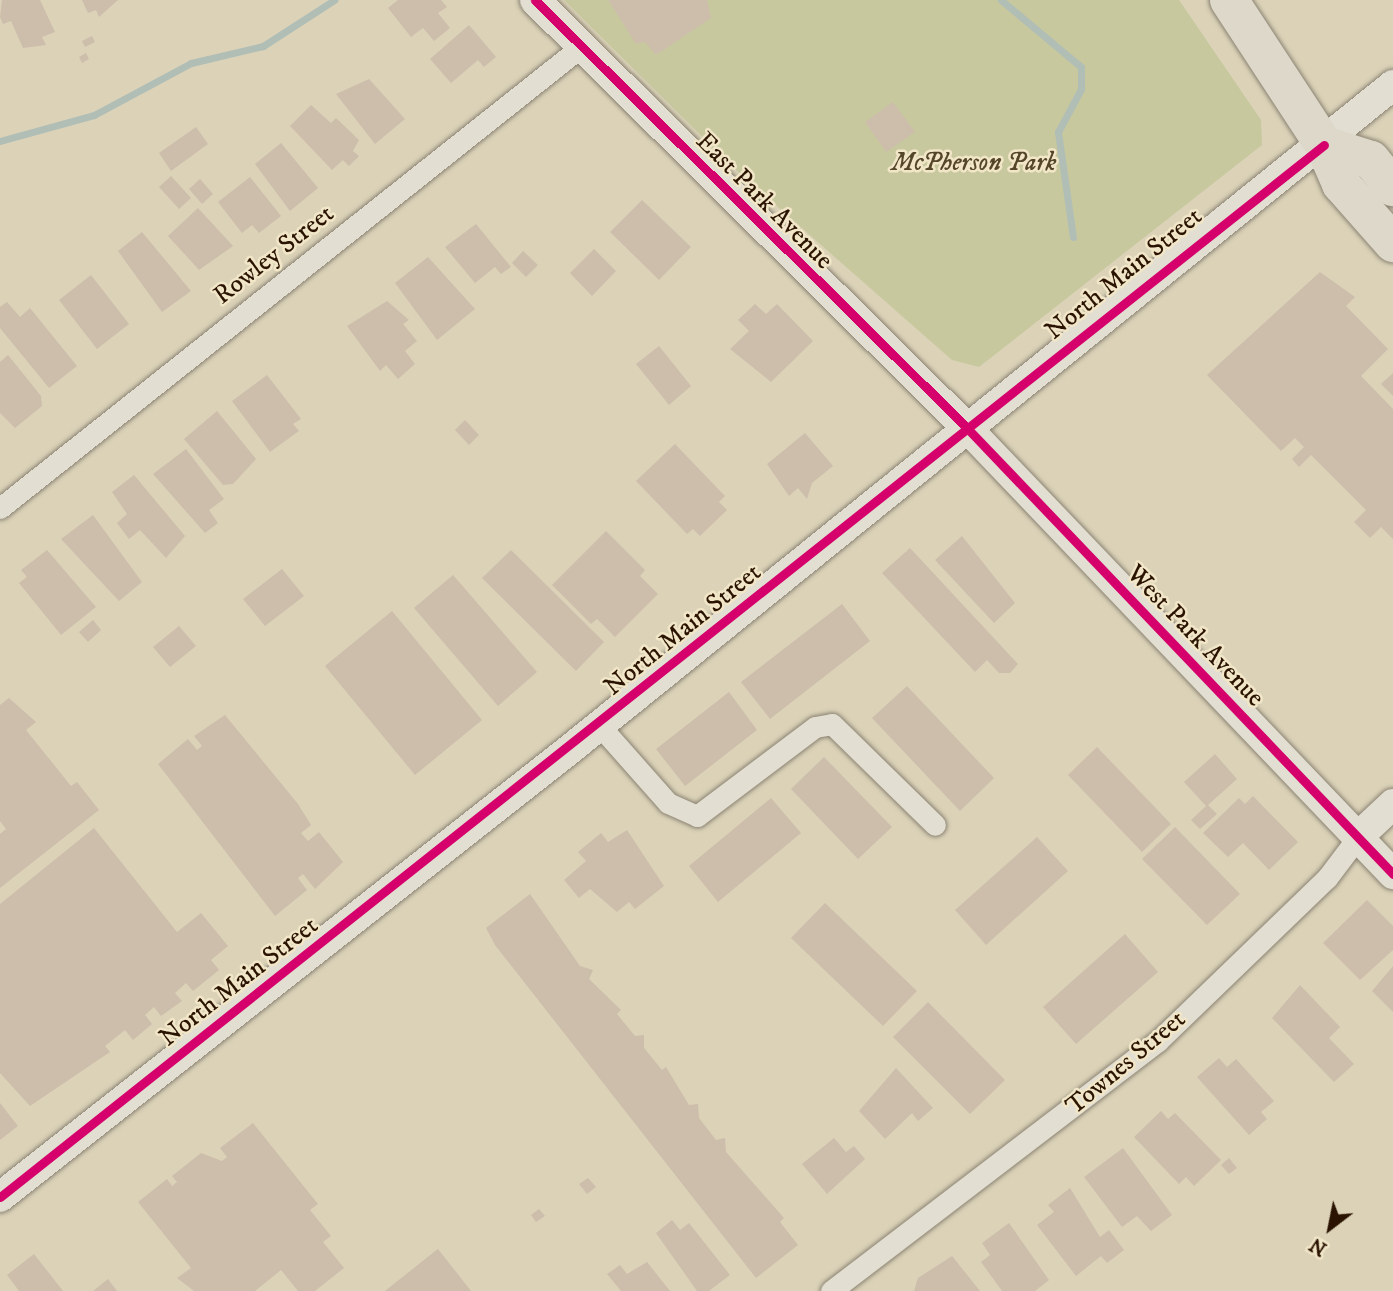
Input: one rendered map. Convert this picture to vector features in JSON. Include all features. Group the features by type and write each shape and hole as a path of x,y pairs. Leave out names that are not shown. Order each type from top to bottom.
{"highway":[{"path":"1229,0 1324,145 1341,184 1393,243"},
{"path":"1324,145 1370,160 1393,187"}],"street":[{"name":"East Park Avenue","path":"535,0 967,428"},
{"name":"Rowley Street","path":"0,508 582,46"},
{"name":"North Main Street","path":"0,1197 599,725 1324,145 1393,85"},
{"name":"West Park Avenue","path":"967,428 1393,874"},
{"path":"599,725 668,803 697,816 815,727 832,724 935,825"},
{"name":"Townes Street","path":"831,1291 1158,1041 1327,878 1358,837 1393,804"}],"green space":[{"name":"McPherson Park","path":"564,0 1179,0 1261,120 1262,145 979,367 952,360 738,172"}],"building":[{"path":"2,0 40,0 55,32 42,37 46,45 23,48 11,21 3,24 0,17"},
{"path":"82,0 118,0 99,17 96,10 88,13"},
{"path":"398,0 441,0 447,7 438,13 450,28 434,41 423,28 411,37 388,8"},
{"path":"608,0 707,0 711,18 656,55 645,42 636,44"},
{"path":"469,25 496,57 484,67 478,60 451,83 430,59"},
{"path":"92,36 95,42 85,47 82,41"},
{"path":"86,53 89,59 82,63 79,57"},
{"path":"369,79 405,119 375,144 336,94"},
{"path":"893,102 915,132 886,152 865,122"},
{"path":"311,105 331,123 336,118 359,140 353,151 359,156 349,166 343,160 332,170 290,126"},
{"path":"196,127 208,144 171,171 159,153"},
{"path":"281,143 318,188 290,211 255,164"},
{"path":"171,176 191,198 179,209 159,187"},
{"path":"250,177 281,216 259,233 252,225 242,233 218,202"},
{"path":"200,179 213,194 202,204 189,189"},
{"path":"642,200 691,247 659,280 610,232"},
{"path":"198,208 233,246 199,270 168,236"},
{"path":"476,224 511,267 501,274 495,267 475,283 445,247"},
{"path":"142,232 191,291 162,312 118,251"},
{"path":"594,249 616,271 592,296 570,273"},
{"path":"523,251 538,265 526,277 512,263"},
{"path":"428,257 475,309 437,340 395,283"},
{"path":"1320,272 1355,297 1346,306 1388,349 1361,376 1393,409 1393,539 1381,527 1370,538 1354,522 1366,510 1311,455 1299,467 1292,459 1304,447 1295,438 1281,451 1207,375"},
{"path":"91,275 129,324 97,349 59,300"},
{"path":"387,301 409,320 403,324 417,341 405,351 415,364 398,379 386,365 380,371 347,326"},
{"path":"7,302 20,317 30,308 77,366 49,388 0,328 0,307"},
{"path":"755,304 766,314 777,304 813,341 771,382 730,349 749,331 738,320"},
{"path":"659,346 691,386 669,405 636,364"},
{"path":"8,355 41,396 42,406 15,428 0,413 0,362"},
{"path":"1393,373 1393,396 1381,384"},
{"path":"267,375 301,419 293,424 299,431 270,452 232,401"},
{"path":"217,411 256,459 233,484 223,485 184,439"},
{"path":"465,420 479,435 469,445 455,430"},
{"path":"805,433 833,466 812,483 807,499 798,488 789,496 767,464"},
{"path":"675,444 725,496 719,502 727,510 700,536 693,529 687,534 636,481"},
{"path":"186,449 224,499 209,510 218,523 205,533 153,474"},
{"path":"134,475 185,536 166,558 140,530 129,539 117,523 127,514 112,492"},
{"path":"93,515 142,582 119,601 61,539"},
{"path":"606,531 645,570 640,576 658,594 615,637 597,619 591,624 552,585"},
{"path":"962,536 1015,603 994,623 935,560"},
{"path":"910,548 1018,664 1010,673 999,673 987,660 975,672 882,573"},
{"path":"47,550 96,607 61,635 19,583 27,577 21,570"},
{"path":"511,550 604,642 576,671 482,578"},
{"path":"282,569 304,596 265,626 243,599"},
{"path":"453,575 537,672 498,706 414,608"},
{"path":"842,604 870,641 770,719 741,682"},
{"path":"392,611 482,720 415,775 325,666"},
{"path":"93,620 101,630 88,642 79,632"},
{"path":"179,626 196,646 170,667 153,647"},
{"path":"907,686 994,778 960,811 872,718"},
{"path":"729,692 757,730 685,786 656,749"},
{"path":"9,698 36,722 26,730 71,786 77,782 99,810 0,888 0,834 6,829 0,821 0,705"},
{"path":"225,715 298,804 311,825 301,833 308,841 319,832 343,862 315,889 303,874 298,878 307,890 275,916 158,764 188,739 197,750 202,746 194,736"},
{"path":"1097,747 1171,824 1142,852 1068,775"},
{"path":"1215,754 1237,779 1208,805 1217,814 1200,829 1191,820 1206,806 1184,782"},
{"path":"824,757 892,827 858,859 791,789"},
{"path":"1253,796 1298,842 1269,870 1243,843 1228,857 1203,833 1239,798 1245,804"},
{"path":"771,798 801,833 718,902 689,866"},
{"path":"1175,827 1240,894 1207,925 1142,859"},
{"path":"94,828 177,932 201,913 228,946 211,960 219,970 193,991 186,983 175,993 182,1001 161,1016 154,1007 145,1015 152,1024 133,1040 125,1030 105,1046 110,1052 30,1106 0,1073 0,904"},
{"path":"627,830 664,886 635,909 629,902 617,912 590,889 579,898 564,880 586,861 578,852 601,833 608,842"},
{"path":"1037,837 1068,871 986,945 955,910"},
{"path":"530,894 580,966 593,970 589,979 621,1010 617,1014 635,1036 644,1035 644,1048 662,1070 666,1067 689,1105 698,1104 699,1118 716,1140 725,1138 726,1152 784,1218 780,1222 798,1245 756,1278 495,945 486,928"},
{"path":"1367,900 1393,926 1393,950 1360,980 1323,943"},
{"path":"825,903 917,991 883,1026 791,938"},
{"path":"1125,934 1158,972 1076,1044 1043,1007"},
{"path":"1393,966 1393,1012 1372,991"},
{"path":"1300,985 1340,1027 1329,1038 1354,1064 1334,1082 1272,1018"},
{"path":"928,1002 1005,1080 970,1114 893,1037"},
{"path":"1219,1058 1227,1067 1236,1059 1274,1101 1261,1112 1267,1119 1249,1135 1197,1077"},
{"path":"896,1068 933,1108 918,1121 912,1113 885,1139 859,1111"},
{"path":"0,1103 18,1126 0,1140"},
{"path":"1161,1111 1168,1119 1175,1113 1221,1160 1194,1186 1186,1177 1179,1184 1134,1137"},
{"path":"253,1123 318,1204 310,1210 331,1236 323,1242 344,1268 315,1291 298,1291 281,1270 255,1291 194,1291 177,1278 191,1268 138,1202 167,1179 172,1186 177,1182 172,1176 201,1153 222,1161 227,1157 220,1148"},
{"path":"834,1138 846,1152 854,1146 865,1159 827,1194 802,1164"},
{"path":"1123,1148 1172,1215 1151,1231 1137,1216 1122,1227 1084,1177"},
{"path":"1229,1158 1237,1168 1229,1174 1221,1165"},
{"path":"588,1178 596,1187 587,1194 579,1184"},
{"path":"1070,1188 1100,1237 1109,1230 1124,1250 1107,1263 1101,1256 1076,1276 1037,1225 1054,1212 1048,1205"},
{"path":"539,1209 545,1216 536,1222 531,1215"},
{"path":"672,1220 680,1230 689,1223 730,1275 709,1291 697,1291 656,1233"},
{"path":"1009,1223 1049,1280 1035,1291 1002,1291 981,1262 990,1255 982,1243"},
{"path":"438,1249 471,1291 385,1291 434,1252"},
{"path":"34,1254 63,1291 19,1291 7,1275"},
{"path":"952,1256 980,1291 914,1291 918,1278"},
{"path":"647,1262 670,1291 621,1291 607,1274 620,1265 627,1274"},
{"path":"108,1279 117,1291 93,1291"}],"waterway":[{"path":"0,141 94,115 191,63 263,46 334,0"},
{"path":"1001,0 1081,67 1081,89 1058,132 1073,237"}],"cycle path":[{"path":"535,0 967,428 1393,874"},
{"path":"0,1197 1324,145"}]}
